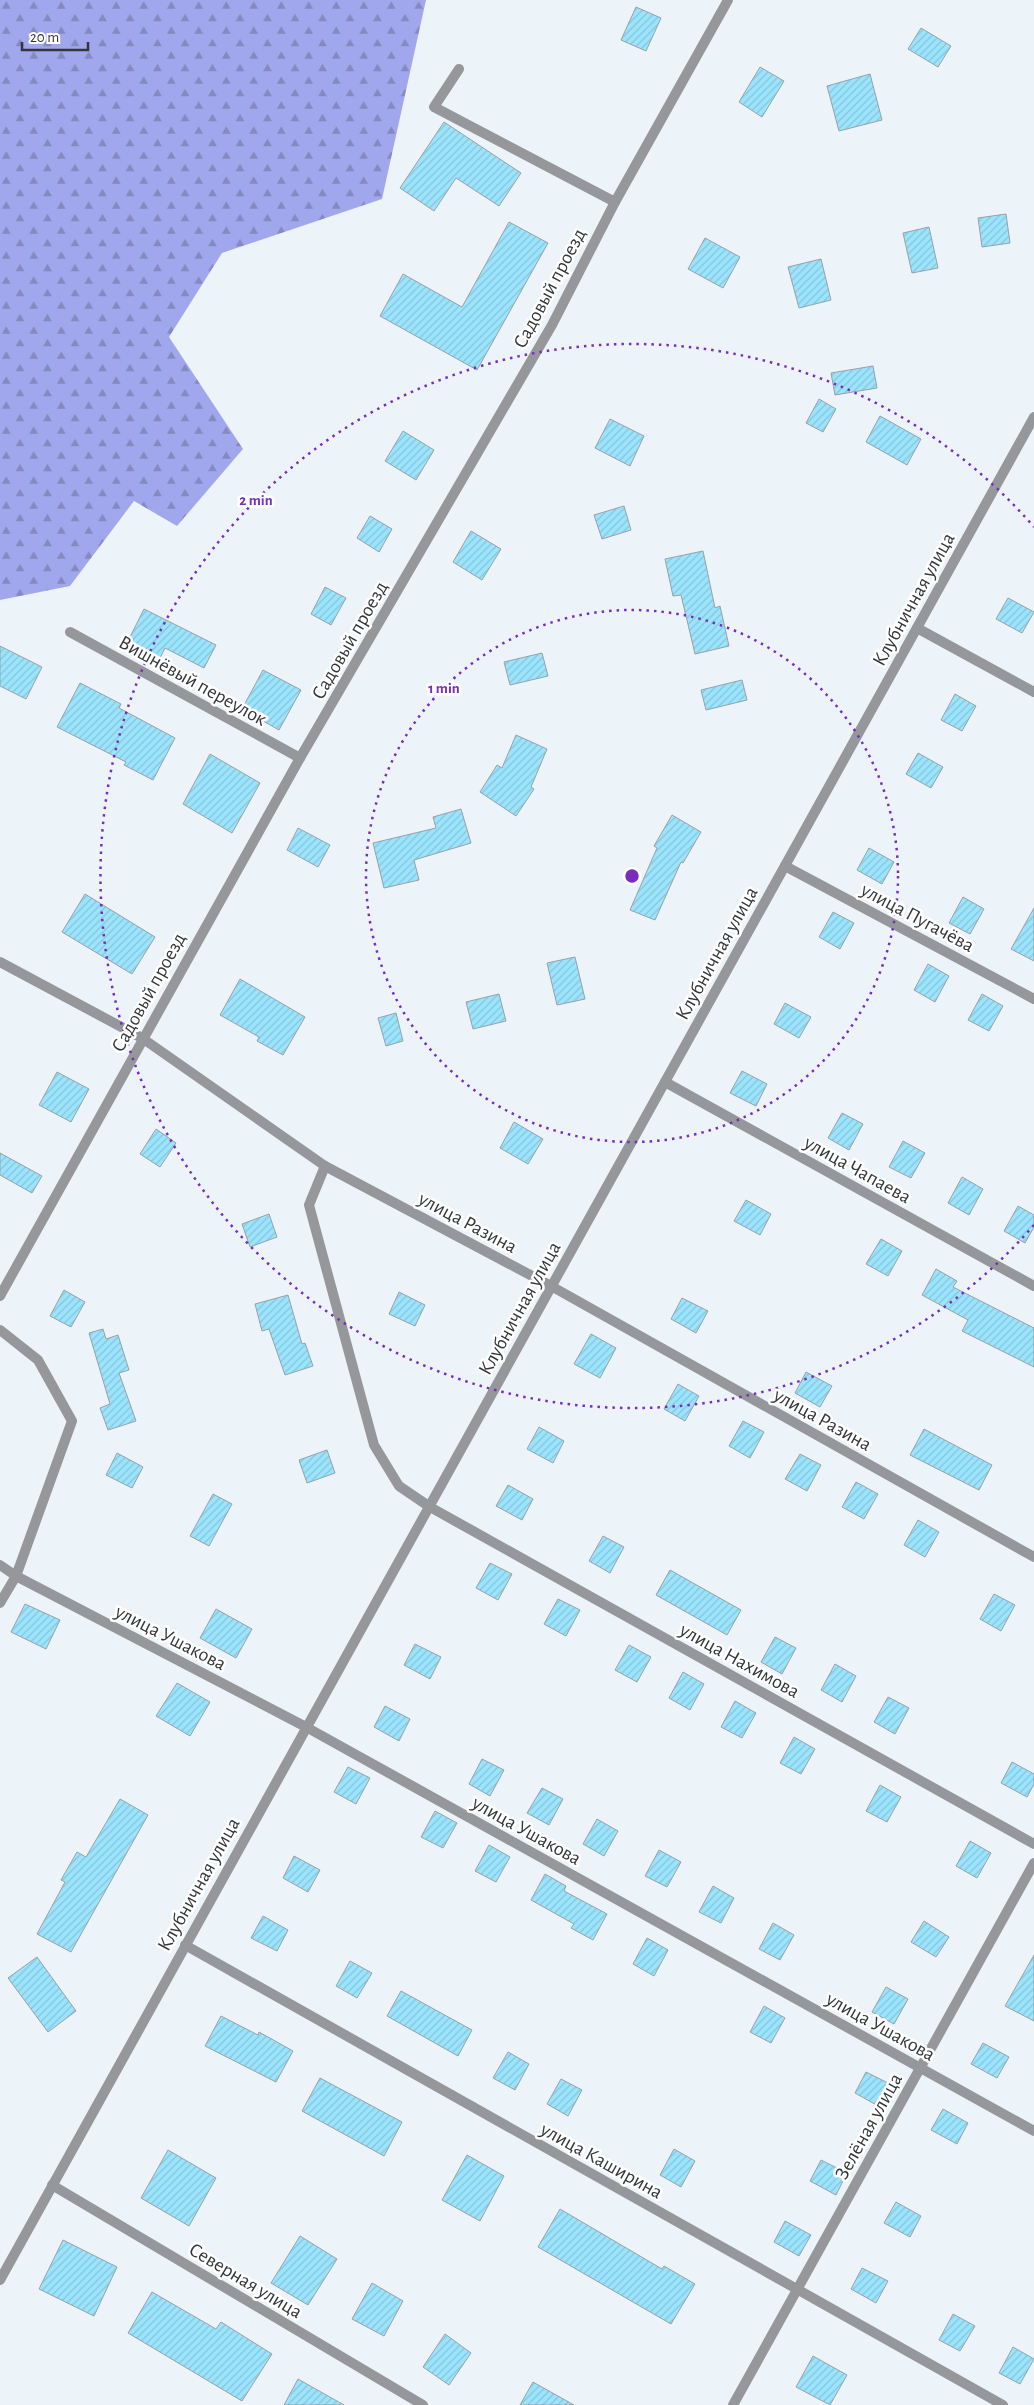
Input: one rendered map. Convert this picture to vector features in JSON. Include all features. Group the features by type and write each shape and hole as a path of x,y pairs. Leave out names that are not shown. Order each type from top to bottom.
{"street":[{"name":"Садовый проезд","path":"0,1296 142,1038 300,758 552,325 615,202 728,0"},
{"path":"459,69 434,107 615,202"},
{"name":"Клубничная улица","path":"0,2280 1034,417"},
{"path":"917,628 1034,692"},
{"name":"Вишнёвый переулок","path":"70,632 300,758"},
{"name":"улица Пугачёва","path":"785,866 1034,999"},
{"name":"улица Разина","path":"0,962 142,1038 325,1166 551,1286 1034,1557"},
{"name":"улица Чапаева","path":"665,1082 1034,1286"},
{"path":"325,1166 309,1205 374,1445 398,1486 430,1507"},
{"path":"0,1330 38,1360 72,1420 16,1576 0,1603"},
{"name":"улица Нахимова","path":"430,1507 1034,1844"},
{"name":"улица Ушакова","path":"0,1565 16,1576 306,1727 1034,2132"},
{"name":"Зелёная улица","path":"733,2405 1034,1863"},
{"name":"улица Каширина","path":"185,1945 1003,2405"},
{"name":"Северная улица","path":"52,2185 423,2405"}],"green space":[{"path":"0,0 426,0 382,199 222,253 169,337 243,449 177,526 134,501 70,586 0,600"}],"building":[{"path":"636,7 661,18 646,51 621,40"},
{"path":"921,28 951,46 938,67 908,49"},
{"path":"760,67 784,81 762,117 739,102"},
{"path":"870,74 882,120 839,131 827,86"},
{"path":"444,122 521,173 499,206 456,178 434,211 400,188"},
{"path":"1006,214 1010,243 982,247 978,218"},
{"path":"509,222 548,243 477,370 380,316 403,274 462,307"},
{"path":"929,227 938,268 912,273 903,233"},
{"path":"705,238 740,257 723,288 688,269"},
{"path":"821,259 831,300 799,308 788,267"},
{"path":"873,366 877,388 835,395 831,373"},
{"path":"819,399 836,409 823,432 806,423"},
{"path":"880,416 921,439 907,465 866,442"},
{"path":"610,419 644,436 630,466 595,448"},
{"path":"403,431 434,450 416,480 385,461"},
{"path":"624,506 631,530 602,539 594,515"},
{"path":"370,516 392,529 379,552 357,538"},
{"path":"471,531 501,549 482,580 453,562"},
{"path":"703,551 715,608 720,606 729,646 695,654 681,595 673,596 665,559"},
{"path":"325,587 346,598 331,625 311,614"},
{"path":"1008,598 1034,612 1022,633 996,619"},
{"path":"144,609 216,645 204,668 165,648 159,660 127,643"},
{"path":"0,646 42,667 26,699 0,686"},
{"path":"542,653 548,676 510,685 504,662"},
{"path":"263,670 301,690 279,730 242,709"},
{"path":"742,680 747,700 706,710 701,690"},
{"path":"80,683 121,704 119,708 175,738 153,780 124,765 126,762 57,727"},
{"path":"955,694 976,706 962,731 941,720"},
{"path":"516,735 547,749 531,787 534,789 516,816 480,792 497,765 502,768"},
{"path":"918,753 943,767 931,788 906,774"},
{"path":"210,754 260,783 232,833 183,804"},
{"path":"461,809 471,843 414,860 419,880 384,888 373,843 436,828 433,817"},
{"path":"672,815 701,832 683,863 681,862 655,920 630,910 657,848 654,846"},
{"path":"298,828 330,845 318,867 287,850"},
{"path":"869,848 894,862 882,884 857,870"},
{"path":"85,894 155,937 132,974 62,932"},
{"path":"963,897 984,909 970,934 949,923"},
{"path":"1034,908 1034,961 1011,949"},
{"path":"833,912 854,923 840,949 819,937"},
{"path":"575,957 585,999 557,1005 547,963"},
{"path":"928,964 949,976 935,1002 914,990"},
{"path":"240,979 305,1017 283,1055 257,1041 259,1037 220,1015"},
{"path":"499,994 506,1021 473,1029 466,1002"},
{"path":"982,994 1003,1006 989,1031 968,1020"},
{"path":"785,1003 811,1017 799,1038 774,1024"},
{"path":"396,1013 403,1041 386,1046 378,1018"},
{"path":"742,1071 767,1084 756,1106 730,1093"},
{"path":"57,1072 89,1089 71,1122 39,1105"},
{"path":"842,1113 863,1124 849,1150 828,1138"},
{"path":"514,1122 543,1139 528,1164 500,1148"},
{"path":"156,1129 176,1143 160,1167 140,1154"},
{"path":"903,1141 925,1153 911,1178 889,1167"},
{"path":"0,1153 42,1176 32,1193 0,1175"},
{"path":"962,1177 983,1189 969,1215 948,1203"},
{"path":"746,1200 771,1214 760,1235 734,1221"},
{"path":"1018,1206 1034,1215 1034,1227 1025,1243 1004,1231"},
{"path":"269,1214 277,1237 250,1247 242,1224"},
{"path":"881,1239 902,1251 888,1276 866,1264"},
{"path":"936,1269 957,1281 953,1287 1034,1328 1034,1367 962,1331 968,1320 922,1295"},
{"path":"64,1290 85,1302 71,1327 50,1316"},
{"path":"399,1292 425,1305 415,1326 389,1314"},
{"path":"288,1295 302,1344 305,1343 313,1366 285,1375 269,1329 262,1331 255,1304"},
{"path":"682,1298 708,1311 696,1333 671,1319"},
{"path":"103,1329 106,1339 118,1335 129,1370 119,1373 136,1421 108,1430 100,1408 110,1404 89,1333"},
{"path":"591,1334 616,1348 600,1378 574,1364"},
{"path":"806,1372 832,1386 820,1407 795,1393"},
{"path":"678,1384 699,1396 685,1421 664,1409"},
{"path":"743,1421 764,1432 750,1458 729,1446"},
{"path":"539,1427 564,1441 553,1463 527,1449"},
{"path":"924,1429 992,1465 979,1490 910,1455"},
{"path":"327,1450 335,1473 307,1483 299,1460"},
{"path":"117,1453 143,1467 132,1488 106,1475"},
{"path":"800,1454 821,1465 807,1491 785,1479"},
{"path":"856,1482 878,1494 864,1519 842,1507"},
{"path":"508,1485 533,1499 522,1520 496,1506"},
{"path":"213,1494 232,1504 209,1546 190,1536"},
{"path":"918,1520 939,1532 925,1557 904,1545"},
{"path":"603,1536 624,1547 610,1573 589,1561"},
{"path":"490,1563 512,1574 498,1600 476,1588"},
{"path":"670,1570 741,1610 727,1635 656,1595"},
{"path":"994,1594 1015,1605 1001,1631 980,1619"},
{"path":"558,1599 580,1610 566,1636 544,1624"},
{"path":"25,1604 60,1620 46,1649 11,1632"},
{"path":"216,1609 252,1629 236,1658 200,1638"},
{"path":"775,1637 796,1648 782,1674 761,1662"},
{"path":"415,1644 441,1657 430,1679 404,1665"},
{"path":"629,1645 651,1657 637,1682 615,1670"},
{"path":"835,1664 856,1676 842,1702 821,1690"},
{"path":"683,1672 704,1684 690,1710 669,1698"},
{"path":"177,1683 210,1702 190,1736 156,1716"},
{"path":"888,1697 909,1708 895,1734 874,1722"},
{"path":"735,1701 756,1713 742,1738 721,1727"},
{"path":"385,1706 410,1719 399,1741 374,1727"},
{"path":"794,1737 815,1749 801,1774 780,1763"},
{"path":"482,1759 504,1770 490,1796 469,1784"},
{"path":"1012,1762 1034,1774 1034,1784 1027,1797 1001,1783"},
{"path":"348,1767 370,1778 356,1804 334,1792"},
{"path":"880,1785 901,1797 887,1822 866,1811"},
{"path":"542,1788 563,1799 549,1825 527,1813"},
{"path":"120,1799 148,1815 71,1952 37,1934 65,1882 61,1880 77,1852 86,1857"},
{"path":"435,1811 457,1823 443,1848 421,1837"},
{"path":"597,1819 618,1831 604,1856 583,1844"},
{"path":"970,1841 991,1853 977,1878 956,1866"},
{"path":"489,1845 510,1857 496,1882 475,1871"},
{"path":"659,1850 681,1862 667,1887 645,1876"},
{"path":"294,1856 320,1870 308,1892 283,1878"},
{"path":"545,1874 566,1886 564,1891 607,1914 593,1940 571,1928 574,1924 531,1900"},
{"path":"713,1886 734,1898 721,1923 699,1912"},
{"path":"263,1916 288,1930 277,1951 251,1938"},
{"path":"924,1921 949,1937 936,1957 911,1942"},
{"path":"773,1923 794,1935 780,1960 759,1949"},
{"path":"647,1938 668,1950 654,1976 633,1964"},
{"path":"1034,1955 1034,2021 1005,2006"},
{"path":"37,1957 76,2011 48,2032 8,1978"},
{"path":"350,1961 372,1973 357,1998 336,1986"},
{"path":"886,1987 908,1999 894,2024 872,2012"},
{"path":"401,1991 472,2030 458,2056 387,2016"},
{"path":"764,2006 785,2018 771,2043 750,2032"},
{"path":"221,2016 258,2035 259,2032 293,2051 276,2082 205,2046"},
{"path":"983,2043 1009,2057 997,2078 971,2064"},
{"path":"508,2052 529,2064 515,2090 493,2078"},
{"path":"866,2072 892,2085 880,2107 855,2093"},
{"path":"320,2078 402,2122 384,2156 302,2111"},
{"path":"561,2079 582,2090 568,2116 547,2104"},
{"path":"943,2109 968,2123 957,2144 931,2130"},
{"path":"674,2149 695,2161 681,2187 660,2175"},
{"path":"168,2150 216,2178 189,2226 141,2198"},
{"path":"467,2155 504,2176 480,2221 442,2200"},
{"path":"821,2160 847,2173 836,2195 810,2181"},
{"path":"896,2202 921,2216 910,2237 884,2223"},
{"path":"560,2209 662,2269 664,2266 695,2284 671,2324 538,2247"},
{"path":"785,2221 811,2235 799,2256 774,2242"},
{"path":"300,2236 337,2259 308,2305 271,2283"},
{"path":"63,2240 117,2267 94,2316 39,2289"},
{"path":"862,2268 888,2281 876,2303 851,2289"},
{"path":"372,2283 403,2301 384,2336 352,2319"},
{"path":"152,2292 216,2329 221,2322 272,2354 242,2401 128,2333"},
{"path":"953,2314 975,2326 960,2351 939,2340"},
{"path":"445,2334 471,2353 449,2385 423,2367"},
{"path":"1013,2347 1034,2359 1020,2384 999,2373"},
{"path":"813,2356 847,2375 830,2405 796,2387"},
{"path":"298,2379 344,2405 284,2405"},
{"path":"533,2382 574,2405 520,2405"}]}
